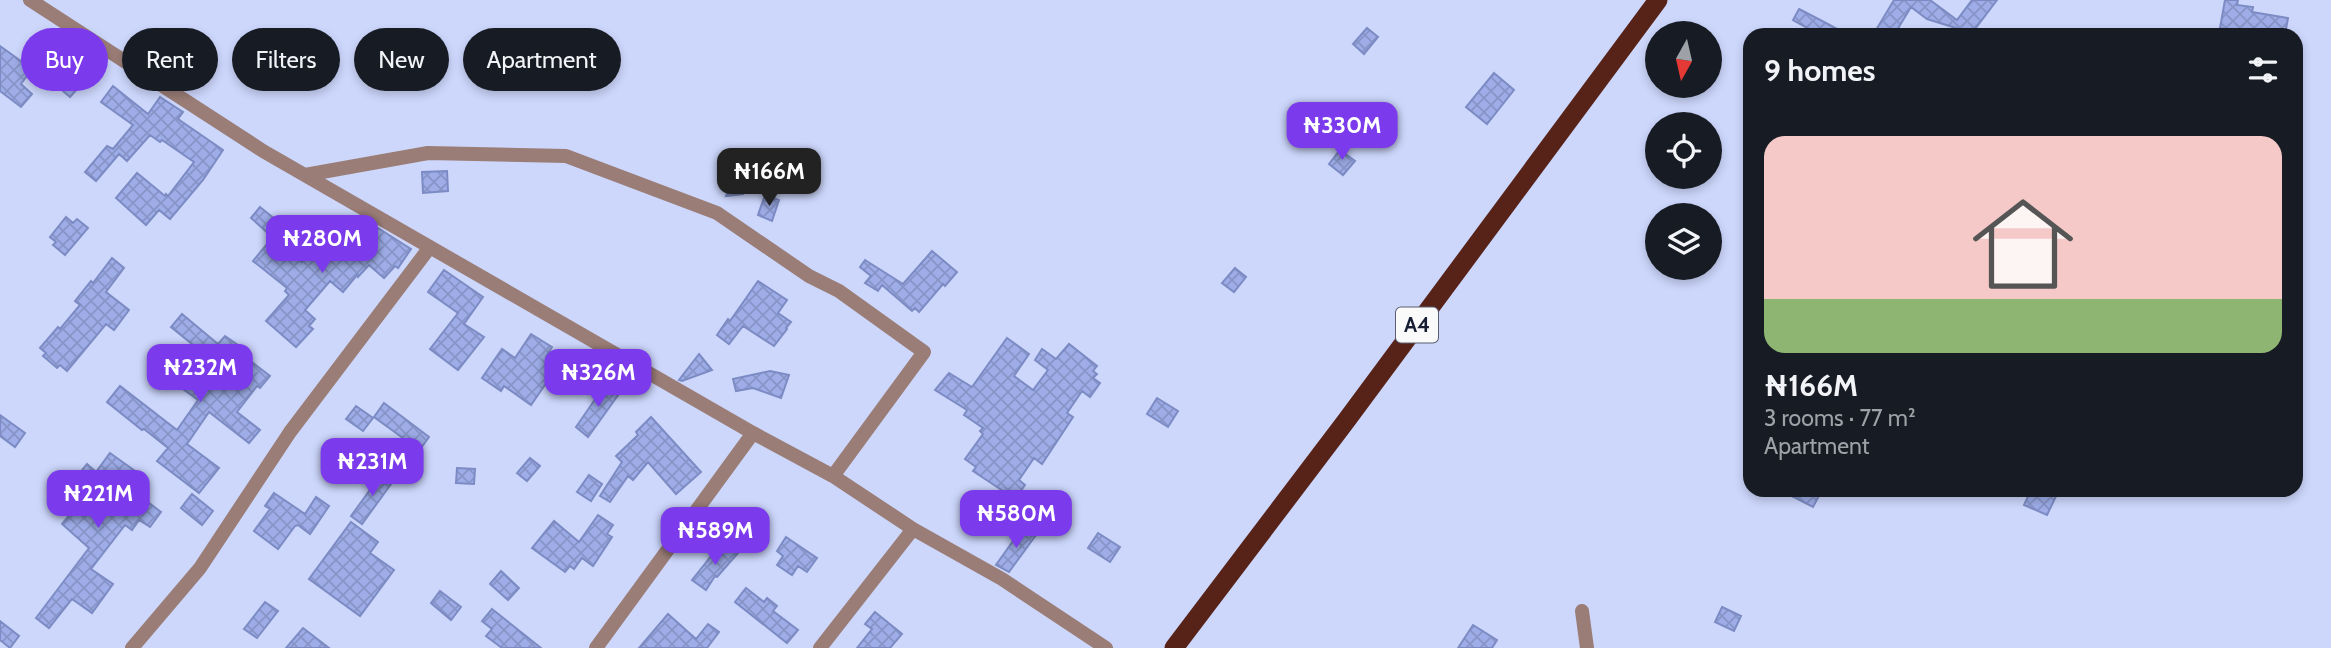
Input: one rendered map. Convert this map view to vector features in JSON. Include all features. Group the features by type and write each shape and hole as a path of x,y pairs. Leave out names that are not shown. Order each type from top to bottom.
{"highway":[{"name":"A4","path":"1174,648 1371,388 1658,0"}],"street":[{"path":"30,0 263,151 753,433 833,476 913,529 1002,579 1106,648"},
{"path":"305,175 428,153 566,156 717,214 809,276 839,291 924,352 833,476"},
{"path":"132,648 200,568 290,432 430,247"},
{"path":"596,648 753,433"},
{"path":"820,648 913,529"},
{"path":"1583,611 1587,648"}],"building":[{"path":"1894,0 1930,0 1957,20 1972,0 1997,0 1976,28 1956,28 1927,19 1911,7 1898,28 1877,28"},
{"path":"2225,0 2238,0 2237,5 2253,7 2252,12 2288,18 2286,28 2220,28"},
{"path":"1799,9 1835,28 1807,28 1793,20"},
{"path":"1367,28 1378,37 1364,54 1353,44"},
{"path":"0,46 21,61 21,91 32,94 21,107 0,91"},
{"path":"1494,73 1514,90 1487,124 1466,107"},
{"path":"113,86 148,114 160,97 183,112 178,119 223,150 203,180 170,219 159,210 146,225 116,198 137,173 168,196 194,162 162,140 160,142 150,135 127,161 119,154 96,181 85,172 107,146 113,149 133,125 101,102"},
{"path":"63,91 75,91 70,97"},
{"path":"1340,150 1355,161 1343,175 1329,164"},
{"path":"447,171 448,191 423,193 422,172"},
{"path":"751,177 743,194 726,196 733,178"},
{"path":"765,195 779,200 772,221 758,215"},
{"path":"260,207 281,224 271,236 251,218"},
{"path":"66,217 73,223 77,219 88,228 65,255 53,245 56,242 50,237"},
{"path":"378,228 411,249 398,268 395,266 384,278 369,265 343,292 330,281 305,310 315,319 309,326 313,329 296,347 266,321 289,295 285,291 287,288 253,261 272,238 302,262 325,234 351,254"},
{"path":"932,251 957,272 919,312 915,308 912,311 882,285 878,291 865,283 871,276 860,267 865,260 903,284"},
{"path":"112,258 124,268 106,292 129,310 114,330 106,324 67,371 60,365 57,368 43,356 46,353 40,348 80,305 75,301"},
{"path":"1235,268 1246,277 1234,292 1222,283"},
{"path":"444,270 483,297 464,324 484,337 458,370 430,349 458,313 428,292"},
{"path":"758,281 787,300 778,313 791,322 774,346 743,326 729,344 717,335"},
{"path":"182,314 218,344 225,336 238,345 235,349 270,376 260,388 257,386 237,412 260,430 249,443 209,412 187,444 219,468 199,493 157,461 168,448 107,402 120,386 177,430 198,400 176,384 184,372 192,378 208,357 171,327"},
{"path":"531,334 552,347 546,357 563,371 551,385 547,382 531,405 504,386 501,391 482,378 502,349 515,358"},
{"path":"1007,338 1029,354 1014,376 1033,390 1048,370 1035,360 1042,349 1056,359 1069,344 1097,366 1093,371 1097,374 1093,378 1100,383 1090,397 1082,391 1067,413 1073,417 1042,464 1034,458 1019,480 1025,485 1015,499 973,471 976,467 965,459 983,434 980,431 983,428 964,415 967,410 935,390 949,373 972,387"},
{"path":"699,354 712,370 679,380"},
{"path":"770,371 789,375 781,398 753,388 736,391 733,379"},
{"path":"607,382 621,391 588,437 576,427"},
{"path":"1157,398 1178,411 1168,427 1147,414"},
{"path":"384,403 429,437 416,455 404,446 407,441 374,417"},
{"path":"356,406 373,418 363,431 346,419"},
{"path":"0,415 25,433 15,447 0,436"},
{"path":"651,417 701,472 676,494 648,462 633,480 628,476 610,502 600,496 622,462 616,456 638,435 636,432"},
{"path":"110,453 142,476 132,490 161,512 150,527 139,520 132,530 125,525 91,569 113,584 92,613 72,599 49,628 36,618 89,548 62,524 82,500 67,489 87,464 96,472"},
{"path":"530,458 540,466 527,481 517,473"},
{"path":"457,468 475,469 474,484 456,483"},
{"path":"383,472 394,480 362,524 351,516"},
{"path":"589,475 602,484 591,501 577,492"},
{"path":"274,493 305,514 316,497 329,506 310,534 298,525 295,526 278,549 254,531 270,509 265,506"},
{"path":"192,494 213,511 202,525 181,508"},
{"path":"1794,497 1818,497 1813,507"},
{"path":"2028,497 2056,497 2047,515 2024,505"},
{"path":"598,515 613,525 607,534 612,537 593,566 582,558 574,569 570,566 565,572 532,548 554,521 579,542"},
{"path":"351,522 378,542 370,553 394,570 360,616 309,579"},
{"path":"1023,527 1036,535 1009,572 996,565"},
{"path":"1098,533 1120,547 1110,562 1088,548"},
{"path":"786,537 817,558 807,572 798,566 792,575 777,565 783,556 777,551"},
{"path":"727,543 738,553 717,577 715,576 706,590 692,580 712,555 715,558"},
{"path":"501,571 519,588 508,600 490,584"},
{"path":"746,588 764,602 767,598 777,606 773,611 798,630 787,643 735,602"},
{"path":"440,591 461,607 451,620 431,603"},
{"path":"265,602 278,611 257,638 244,629"},
{"path":"1722,607 1741,616 1734,631 1715,622"},
{"path":"492,609 541,648 502,648 486,636 492,629 482,621"},
{"path":"875,612 902,634 890,648 857,648 872,629 865,624"},
{"path":"668,614 696,639 708,624 719,632 707,648 639,648"},
{"path":"0,621 19,636 10,648 0,640"},
{"path":"1473,625 1497,640 1492,648 1458,648"},
{"path":"303,628 329,648 286,648"}]}
